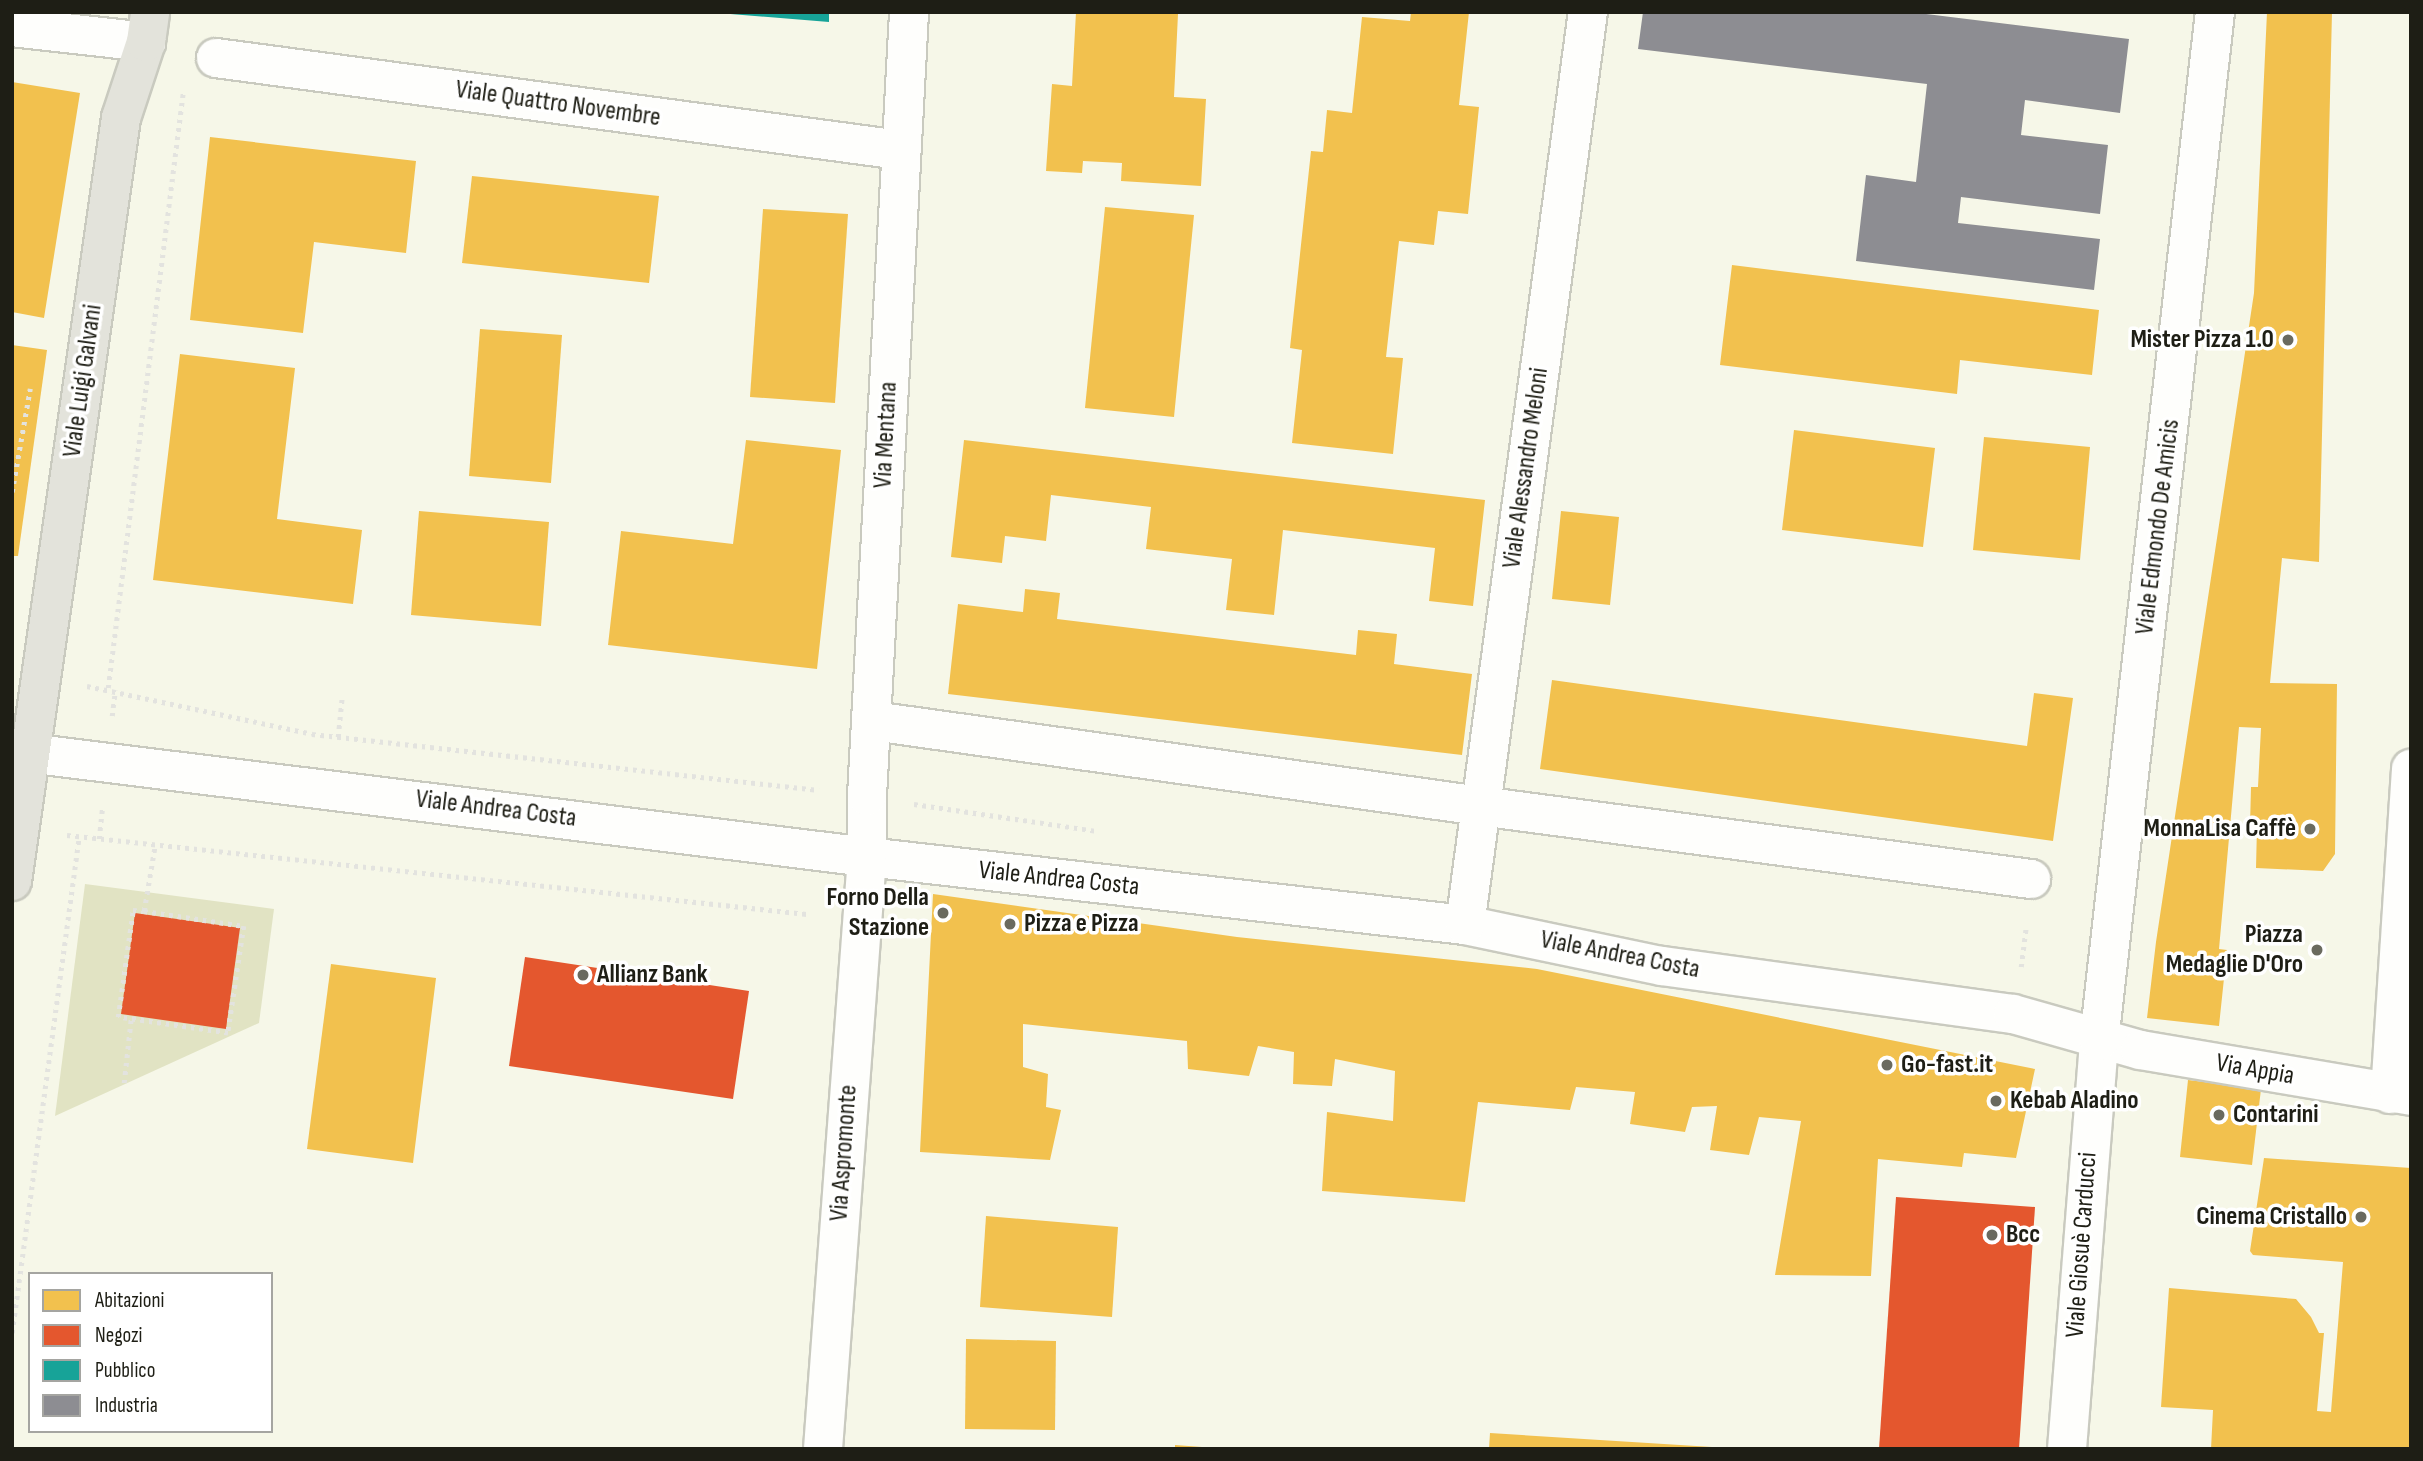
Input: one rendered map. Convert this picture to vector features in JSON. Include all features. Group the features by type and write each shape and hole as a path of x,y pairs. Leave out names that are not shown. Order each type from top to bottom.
{"main road":[{"name":"Viale Luigi Galvani","path":"12,881 21,752 121,118 148,27"}],"street":[{"name":"Via Mentana","path":"867,857 900,150 909,12"},
{"name":"Viale Alessandro Meloni","path":"1465,925 1588,12"},
{"name":"Viale Edmondo De Amicis","path":"2099,1041 2215,12"},
{"path":"12,27 148,27"},
{"name":"Viale Quattro Novembre","path":"216,58 900,150"},
{"path":"873,720 1480,806 2031,879"},
{"name":"Viale Andrea Costa","path":"21,752 867,857 1465,925 1662,966 2013,1014 2099,1041"},
{"path":"2400,1095 2411,769"},
{"name":"Via Aspromonte","path":"823,1449 860,919 867,857"},
{"name":"Via Appia","path":"2099,1041 2400,1095"},
{"name":"Viale Giosuè Carducci","path":"2067,1449 2099,1041"}],"path":[{"path":"115,690 108,688 185,80"},
{"path":"338,737 342,697"},
{"path":"12,1333 79,837 807,914"},
{"path":"144,911 155,845"},
{"path":"133,910 144,911 244,926 228,1033 118,1017 133,910"},
{"path":"124,1083 131,1019"}],"green space":[{"path":"85,884 274,909 259,1023 55,1116"}],"building: Abitazioni":[{"path":"1076,12 1178,14 1174,97 1206,99 1201,186 1121,181 1122,163 1083,161 1082,173 1046,171 1052,84 1072,86"},
{"path":"1411,12 1469,12 1459,105 1479,107 1468,214 1438,211 1434,245 1399,241 1386,357 1403,358 1393,454 1292,443 1302,350 1290,348 1311,151 1323,152 1327,110 1352,113 1362,17 1410,21"},
{"path":"2267,12 2332,12 2319,562 2282,558 2270,683 2337,684 2335,854 2323,871 2256,868 2257,826 2250,826 2251,787 2258,787 2261,728 2239,727 2219,949 2227,950 2219,1026 2147,1018 2156,942 2254,293"},
{"path":"12,82 80,93 44,318 12,312"},
{"path":"210,137 416,161 406,253 314,242 303,333 190,320"},
{"path":"472,176 659,196 649,283 462,263"},
{"path":"1105,207 1194,215 1174,417 1085,408"},
{"path":"763,209 848,214 835,403 750,397"},
{"path":"1732,265 2099,310 2092,375 1960,360 1957,394 1720,365"},
{"path":"480,329 562,335 551,483 469,476"},
{"path":"12,345 47,350 18,556 12,556"},
{"path":"180,354 295,368 277,519 362,530 353,604 153,580"},
{"path":"1794,430 1935,448 1923,547 1782,530"},
{"path":"1984,437 2090,447 2080,560 1973,550"},
{"path":"746,440 841,450 817,669 608,645 621,531 733,544"},
{"path":"964,440 1485,500 1473,606 1429,601 1435,548 1283,530 1274,615 1226,610 1232,559 1146,549 1151,507 1051,495 1046,541 1005,536 1002,563 951,557"},
{"path":"419,511 549,522 541,626 411,615"},
{"path":"1561,511 1619,517 1610,605 1552,599"},
{"path":"1025,589 1060,593 1057,619 1356,655 1358,630 1397,634 1394,664 1472,674 1462,755 948,694 958,604 1023,612"},
{"path":"1552,680 2027,746 2034,693 2073,698 2053,841 1540,769"},
{"path":"933,894 1237,937 1537,969 2035,1069 2016,1158 1964,1153 1962,1167 1878,1159 1871,1276 1775,1275 1801,1121 1759,1117 1749,1155 1710,1150 1717,1106 1692,1107 1685,1132 1630,1124 1635,1092 1576,1087 1570,1110 1478,1102 1465,1202 1322,1191 1327,1112 1393,1121 1395,1071 1335,1059 1332,1086 1293,1084 1294,1052 1258,1046 1249,1076 1188,1069 1187,1041 1023,1024 1023,1067 1048,1074 1046,1107 1061,1110 1050,1160 920,1152"},
{"path":"331,964 436,978 413,1163 307,1149"},
{"path":"2188,1080 2261,1089 2252,1165 2180,1157"},
{"path":"2264,1158 2411,1168 2411,1449 2211,1449 2213,1410 2161,1407 2169,1288 2296,1299 2311,1317 2319,1333 2324,1333 2317,1411 2331,1412 2343,1262 2253,1255 2250,1251"},
{"path":"986,1216 1118,1227 1112,1317 980,1307"},
{"path":"966,1339 1056,1341 1055,1430 965,1429"},
{"path":"1490,1433 1712,1447 1712,1449 1489,1449"},
{"path":"1175,1445 1202,1447 1202,1449 1175,1449"}],"building: Negozi":[{"path":"135,913 240,928 226,1029 121,1014"},
{"path":"525,957 749,991 733,1099 509,1066"},
{"path":"1896,1197 2035,1207 2019,1449 1879,1449"}],"building: Pubblico":[{"path":"706,12 829,12 829,22"}],"building: Industria":[{"path":"1643,12 1910,12 2129,39 2120,113 2025,100 2021,135 2108,145 2100,214 1961,197 1958,223 2100,239 2094,290 1856,261 1866,175 1916,182 1927,84 1638,49"}],"place":[{"name":"Mister Pizza 1.0","path":"2288,340"},
{"name":"MonnaLisa Caffè","path":"2310,829"},
{"name":"Forno Della Stazione","path":"943,913"},
{"name":"Pizza e Pizza","path":"1010,924"},
{"name":"Piazza Medaglie D'Oro","path":"2317,950"},
{"name":"Allianz Bank","path":"583,975"},
{"name":"Go-fast.it","path":"1887,1065"},
{"name":"Kebab Aladino","path":"1996,1101"},
{"name":"Contarini","path":"2219,1115"},
{"name":"Cinema Cristallo","path":"2361,1217"},
{"name":"Bcc","path":"1992,1235"}]}
